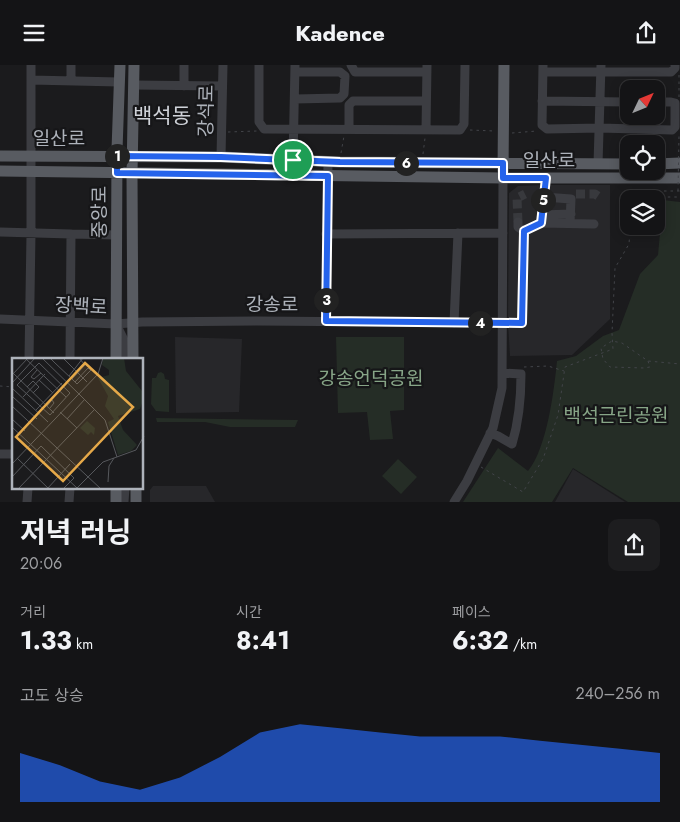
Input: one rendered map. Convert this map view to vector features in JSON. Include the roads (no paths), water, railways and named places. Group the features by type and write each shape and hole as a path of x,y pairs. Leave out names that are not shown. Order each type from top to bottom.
{"main road":[{"name":"중앙로","path":"116,358 117,156 120,65"},
{"name":"중앙로","path":"133,358 132,174 134,65"},
{"path":"503,178 504,65"},
{"path":"119,99 125,104 127,130 133,131"},
{"name":"일산로","path":"0,156 221,157 328,162 620,164"},
{"path":"665,164 680,163"},
{"name":"일산로","path":"0,171 503,178 680,178"},
{"path":"117,502 118,489"},
{"path":"136,489 136,502"}],"street":[{"name":"장백로","path":"29,358 31,65"},
{"path":"71,65 71,80"},
{"path":"184,65 184,85"},
{"name":"강석로","path":"221,157 223,65"},
{"path":"259,65 259,122 261,127 264,129 346,130 460,130 464,124 465,65"},
{"path":"293,160 294,99 295,69 340,72 345,76 344,94 340,98 294,99"},
{"path":"353,69 427,69 426,129"},
{"path":"665,101 675,103 675,133 600,128 547,129 542,125 543,69 673,69"},
{"path":"598,164 601,69"},
{"path":"31,80 119,82"},
{"path":"134,85 222,87"},
{"path":"346,130 349,105 353,101 426,101"},
{"path":"542,101 620,102"},
{"path":"326,321 328,162"},
{"path":"454,502 467,481 490,433 502,388 503,178"},
{"path":"541,219 546,178"},
{"path":"544,197 573,197 570,219"},
{"path":"518,222 518,227 524,231 541,219 570,219 594,224"},
{"name":"강송로","path":"132,323 326,321 522,323 524,231"},
{"path":"0,232 116,235"},
{"path":"454,323 458,233"},
{"path":"326,234 503,233"},
{"path":"70,358 71,234"},
{"name":"장백로","path":"0,319 132,323"},
{"path":"116,324 124,340 126,358"},
{"path":"490,433 498,435 512,444 516,430 521,404 521,374 502,373"},
{"path":"28,489 28,502"},
{"path":"69,502 70,489"},
{"path":"124,502 125,489"}],"tunnel":[{"path":"518,222 517,198 525,194"},
{"path":"576,194 595,194 601,198"}],"district":[{"name":"백석동","path":"162,116"}],"park label":[{"name":"강송언덕공원","path":"371,378"},
{"name":"백석근린공원","path":"616,415"}]}
